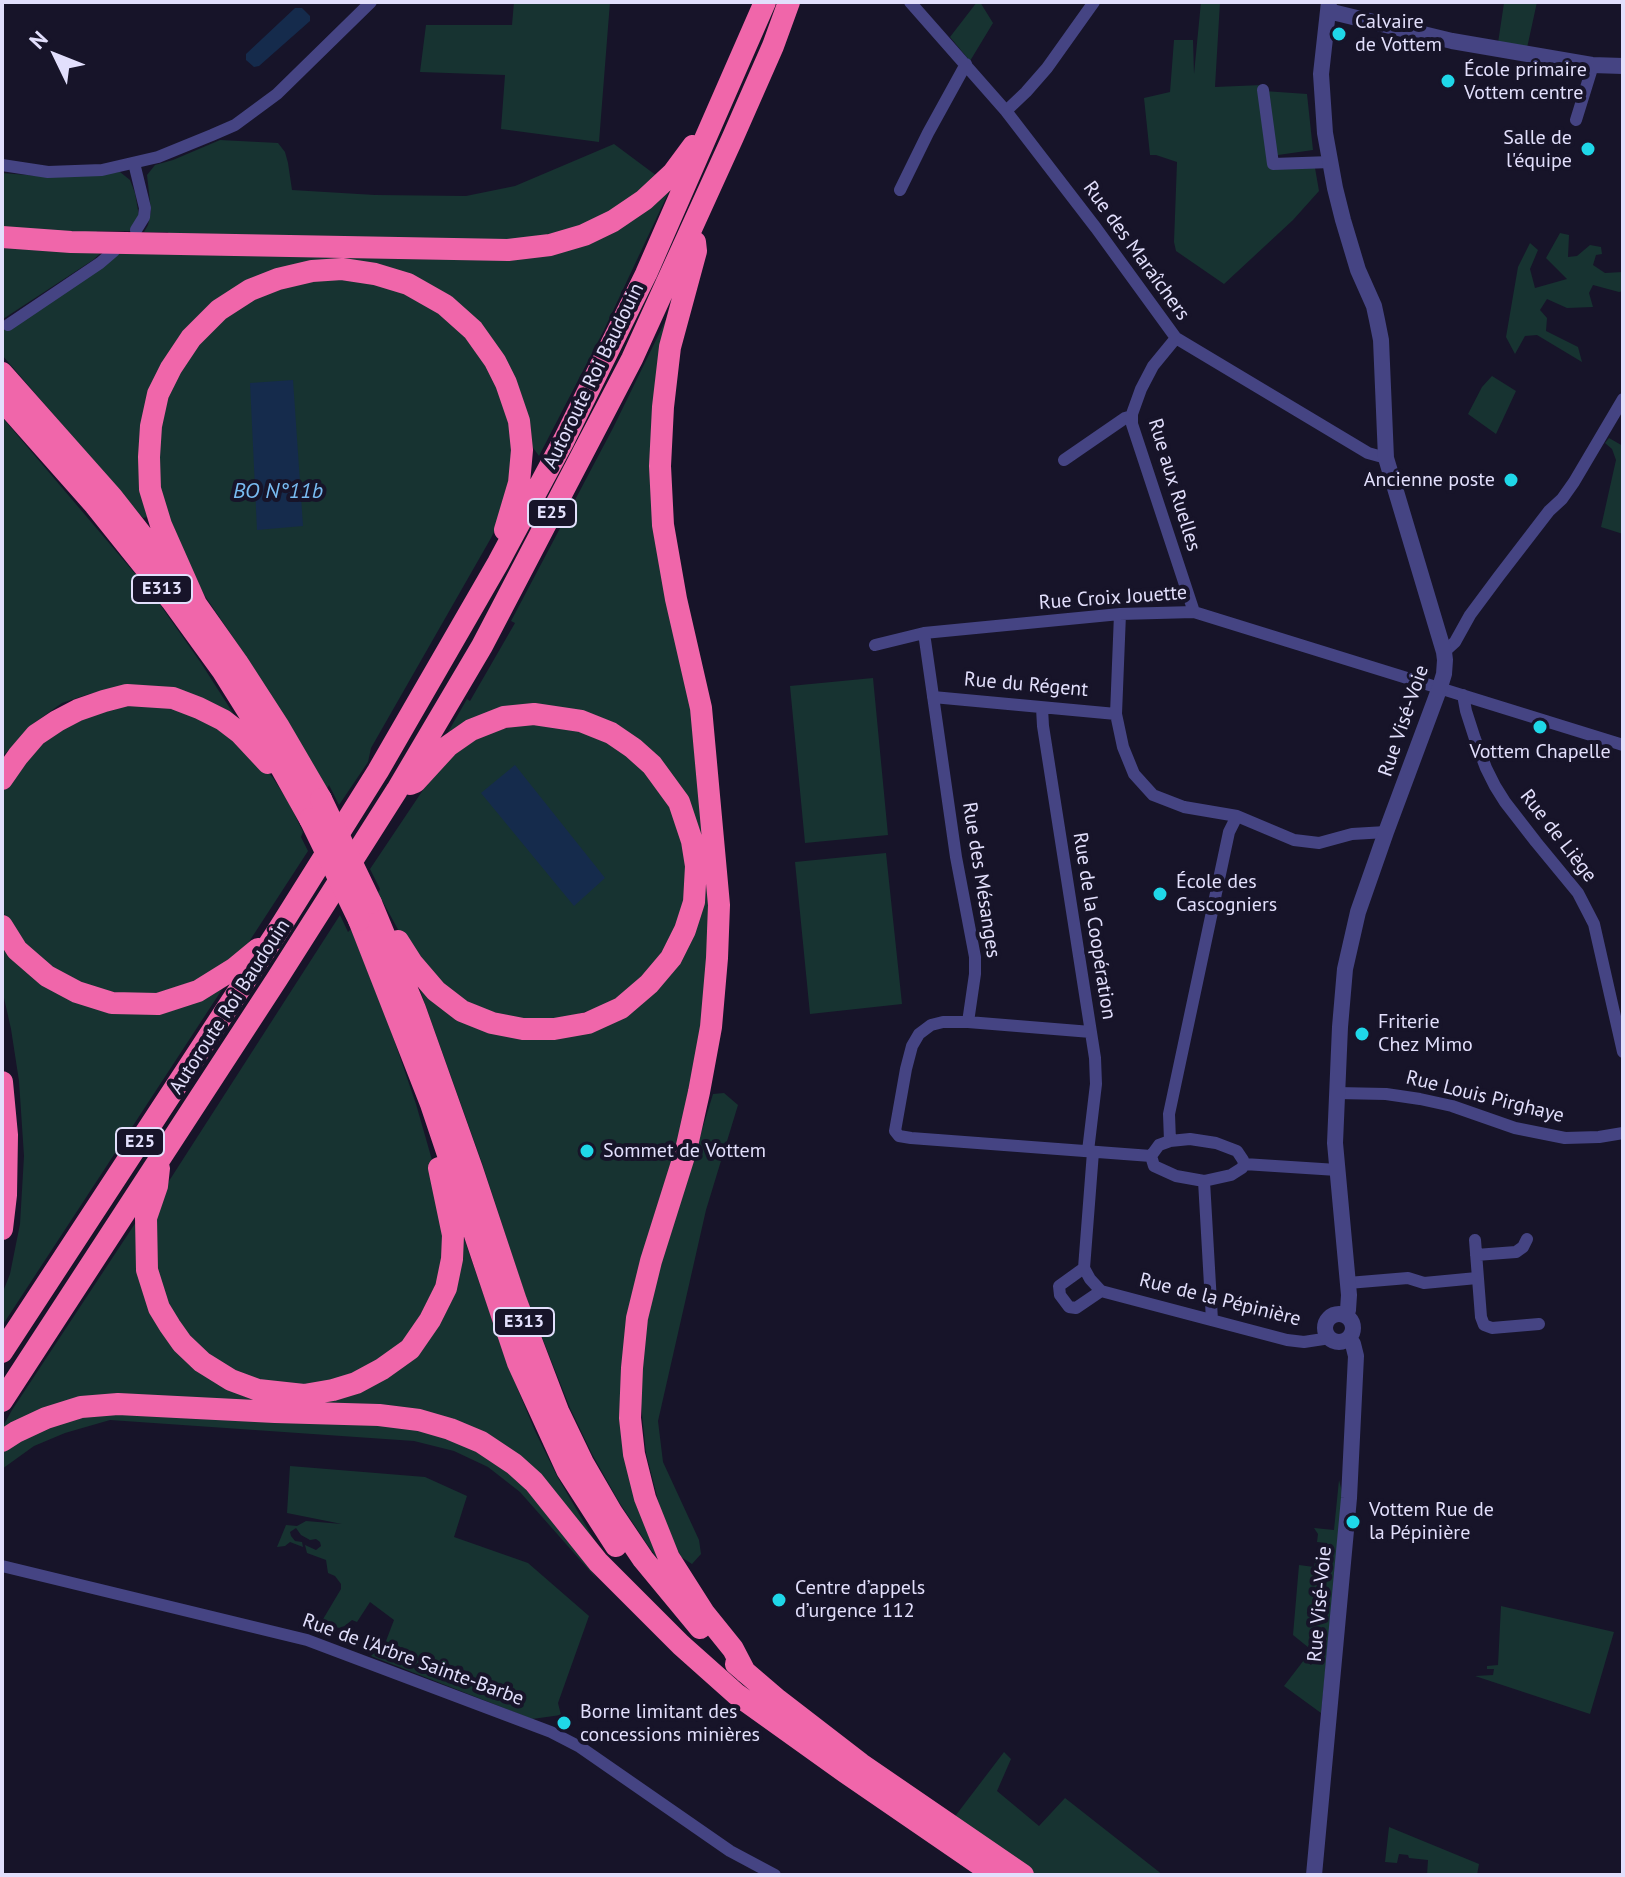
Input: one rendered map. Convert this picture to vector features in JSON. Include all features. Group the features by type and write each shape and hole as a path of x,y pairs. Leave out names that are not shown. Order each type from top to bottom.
{"highway":[{"name":"E25","path":"2,1352 277,932 378,771 498,563 564,440 640,287 765,2"},
{"name":"Autoroute Roi Baudouin","path":"159,1160 397,790 490,632 632,359 693,228 789,2"},
{"path":"2,237 71,242 508,250 550,245 584,235 644,200 673,173 694,144 713,125"},
{"path":"693,228 696,251 670,347 660,466 663,525 701,708 719,905 717,958 711,1027 699,1092 686,1150 651,1261 637,1318 630,1418 634,1454 645,1498 665,1548 686,1587 733,1649 745,1672"},
{"path":"196,604 161,525 150,489 151,426 158,394 191,338 219,310 250,290 312,271 342,269 375,274 408,284 445,305 473,330 495,361 519,421 522,450 519,483 498,563"},
{"name":"E313","path":"2,373 112,497 196,604 262,701 365,912 397,1015 431,1104 518,1363 567,1470 634,1572 675,1623 768,1715 995,1875"},
{"name":"E313","path":"2,400 95,505 172,601 222,670 297,797 316,809"},
{"path":"2,779 36,735 57,721 78,710 127,695 155,696 173,698 223,720 240,733 297,797"},
{"path":"383,928 397,939 412,963 436,991 462,1011 492,1023 523,1029 554,1029 588,1023 621,1008 649,984 671,958 694,902 696,866 692,841 674,793 652,765 633,748 611,733 581,721 534,714 504,717 471,730 448,746 415,782 397,790"},
{"name":"E313","path":"365,912 383,928 415,1009 516,1301 564,1424 612,1513 643,1559 698,1626 789,1709 849,1755 1023,1875"},
{"path":"2,926 17,950 47,976 77,992 112,1003 128,1004 158,1004 198,991 235,968 277,932"},
{"path":"2,1082 7,1135 2,1229"},
{"path":"159,1160 157,1186 146,1218 147,1270 159,1308 182,1343 202,1362 231,1380 258,1390 304,1395 333,1390 356,1383 410,1349 430,1320 446,1288 453,1235 430,1133 431,1104"},
{"name":"E25","path":"2,1401 159,1160"},
{"path":"2,1441 46,1418 81,1407 118,1404 379,1415 419,1420 450,1429 481,1442 514,1464 534,1482 598,1562 681,1645 736,1694 768,1715"}],"street":[{"path":"2,165 48,172 102,170 158,157 235,125 292,80 371,2"},
{"name":"Rue des Maraîchers","path":"910,2 1006,111 1176,338 1368,453 1386,458"},
{"path":"1006,111 1047,68 1094,2"},
{"path":"1328,6 1452,41 1593,65 1622,65"},
{"name":"Rue Visé-Voie","path":"1314,1875 1349,1498 1356,1356 1349,1338 1353,1331 1352,1321 1346,1316 1348,1283 1335,1143 1345,969 1358,912 1444,674 1444,652 1386,458 1381,340 1377,320 1347,232 1325,133 1321,74 1328,6"},
{"path":"900,190 966,64"},
{"path":"1576,120 1593,65"},
{"path":"1263,90 1273,164 1331,162"},
{"path":"134,163 145,208 144,217 136,230"},
{"path":"8,325 114,251"},
{"name":"Rue aux Ruelles","path":"1176,338 1153,366 1141,389 1132,424 1194,612"},
{"path":"1444,652 1455,642 1470,615 1532,532 1574,482 1623,399"},
{"name":"Rue aux Ruelles","path":"1064,460 1132,416"},
{"name":"Rue Croix Jouette","path":"875,645 924,633 1120,614 1194,612 1623,745"},
{"path":"1120,614 1116,714 1123,747 1134,774 1153,795 1184,807 1237,816 1294,840 1319,843 1352,834 1386,832"},
{"name":"Rue des Mésanges","path":"924,633 956,857 975,957 968,1022"},
{"name":"Rue de Liège","path":"1463,695 1475,739 1495,786 1578,893 1594,924 1623,1052"},
{"name":"Rue du Régent","path":"933,697 1116,714"},
{"name":"Rue de la Coopération","path":"1042,708 1096,1081 1084,1268"},
{"path":"1170,1141 1169,1114 1229,832 1237,816"},
{"path":"1091,1032 968,1022 938,1023 922,1031 915,1039 908,1062 895,1131 899,1136 1151,1156"},
{"name":"Rue Louis Pirghaye","path":"1337,1093 1386,1094 1420,1099 1452,1106 1515,1128 1565,1138 1623,1133"},
{"path":"1151,1156 1159,1145 1190,1139 1216,1143 1237,1151 1244,1164"},
{"path":"1151,1156 1154,1166 1161,1170 1204,1181 1239,1172 1244,1164"},
{"path":"1244,1164 1337,1170"},
{"path":"1204,1181 1212,1320"},
{"path":"1476,1255 1516,1252 1527,1239"},
{"path":"1475,1240 1481,1317 1487,1327 1539,1324"},
{"path":"1084,1268 1101,1291 1076,1308 1069,1307 1060,1295 1059,1286 1084,1268"},
{"path":"1348,1283 1408,1278 1424,1283 1477,1278"},
{"name":"Rue de la Pépinière","path":"1101,1291 1287,1340 1304,1342 1330,1338"},
{"path":"1346,1316 1337,1314 1329,1319 1325,1327 1330,1338 1339,1342 1349,1338"},
{"name":"Rue de l'Arbre Sainte-Barbe","path":"2,1566 307,1640 551,1732 580,1747 730,1851 775,1875"}],"green space":[{"path":"514,2 610,2 599,142 501,129 505,75 420,72 426,25 512,25"},
{"path":"977,2 993,23 970,61 950,37"},
{"path":"1201,2 1220,2 1215,87 1262,85 1264,91 1307,94 1313,150 1278,155 1273,165 1315,168 1319,191 1293,220 1224,284 1176,251 1177,162 1150,155 1144,98 1170,92 1174,40 1193,40 1194,74"},
{"path":"1498,2 1537,2 1527,48 1498,43 1504,3"},
{"path":"220,140 278,143 285,152 292,190 466,196 515,186 614,144 657,176 609,213 579,227 514,240 169,235 168,232 144,232 151,211 147,175 155,165"},
{"path":"120,172 130,180 139,216 130,231 97,231 96,234 2,228 2,173 52,177"},
{"path":"672,185 604,330 539,456 528,441 508,369 409,277 274,275 168,364 148,517 143,518 2,355 2,241 104,250 3,319 11,329 122,251 517,253"},
{"path":"1560,233 1569,235 1568,257 1577,256 1590,245 1601,247 1602,254 1596,255 1593,265 1605,273 1623,272 1623,291 1593,285 1589,293 1593,307 1567,308 1547,299 1540,310 1547,318 1546,331 1578,347 1582,362 1537,335 1525,336 1515,354 1506,337 1518,267 1530,243 1538,250 1530,269 1535,288 1567,279 1546,258"},
{"path":"339,278 378,283 404,291 454,323 492,370 510,419 513,447 506,507 491,538 371,748 368,762 339,805 182,555 160,496 156,448 166,396 194,347 239,305 292,283"},
{"path":"678,295 658,417 697,707 711,913 696,1064 622,1377 672,1578 619,1502 570,1408 526,1297 416,979 460,1018 599,1026 698,917 680,789 560,711 444,739 515,623 511,621 613,428"},
{"path":"1492,376 1516,391 1496,434 1468,414 1482,387"},
{"path":"2,417 154,596 240,724 132,686 62,703 34,723 2,757"},
{"path":"1609,438 1623,446 1623,534 1601,527 1616,460 1612,449 1605,443"},
{"path":"873,678 888,835 805,843 790,686"},
{"path":"142,701 203,715 253,754 289,803 308,851 243,951 213,975 149,996 98,991 36,958 2,910 2,788 55,725"},
{"path":"539,723 589,732 635,759 672,805 688,863 686,894 678,925 662,954 644,977 621,996 600,1007 549,1020 501,1015 475,1006 448,990 412,955 378,893 380,889 370,869 427,784 459,747 488,733"},
{"path":"886,853 902,1004 810,1014 795,862"},
{"path":"340,915 348,932 351,929 416,1104 434,1167 447,1245 435,1299 391,1356 330,1385 258,1383 213,1361 168,1312 150,1245 163,1186"},
{"path":"2,939 86,1005 223,988 2,1326 2,1294 10,1274 20,1224 24,1156 19,1081 2,989"},
{"path":"724,1093 738,1105 706,1210 658,1421 663,1462 699,1540 701,1554 692,1564 681,1557 661,1512 646,1453 640,1395 644,1334 660,1266 713,1094"},
{"path":"138,1219 163,1330 283,1402 413,1355 460,1227 509,1368 535,1431 599,1548 543,1485 450,1424 122,1398 2,1432 12,1410"},
{"path":"114,1411 380,1424 420,1429 473,1449 511,1472 570,1540 597,1579 520,1492 488,1467 454,1451 414,1441 110,1420 34,1446 2,1469 2,1449 50,1423"},
{"path":"290,1466 425,1477 467,1496 454,1537 528,1563 589,1616 558,1703 561,1715 532,1719 371,1656 386,1641 394,1620 370,1602 357,1622 352,1620 342,1628 319,1626 341,1589 335,1576 328,1573 326,1560 307,1553 305,1545 316,1550 321,1546 320,1542 301,1535 296,1528 290,1532 291,1536 295,1541 302,1542 303,1547 290,1542 277,1547 286,1525 297,1526 306,1521 342,1524 287,1513"},
{"path":"1339,1480 1343,1496 1321,1713 1284,1686 1304,1660 1311,1665 1319,1656 1293,1635 1299,1565 1314,1567 1316,1556 1325,1556 1327,1543 1317,1542 1318,1534 1314,1528 1334,1530"},
{"path":"1501,1606 1614,1632 1590,1714 1475,1676 1493,1675 1494,1669 1487,1669 1487,1666 1498,1665"},
{"path":"1004,1752 1011,1759 997,1791 1039,1826 1065,1798 1163,1875 1036,1875 953,1819"},
{"path":"1389,1827 1479,1864 1477,1875 1427,1875 1428,1860 1409,1858 1408,1855 1399,1854 1397,1863 1385,1862"}],"water":[{"path":"295,8 302,8 310,16 310,21 259,66 254,67 246,60 246,54"},
{"name":"BO N°11b","path":"293,380 303,526 257,530 250,383"},
{"path":"515,765 605,878 574,906 481,793"}],"place":[{"name":"Calvaire de Vottem","path":"1339,34"},
{"name":"École primaire Vottem centre","path":"1448,81"},
{"name":"Salle de l'équipe","path":"1588,149"},
{"name":"Ancienne poste","path":"1511,480"},
{"name":"Vottem Chapelle","path":"1540,727"},
{"name":"École des Cascogniers","path":"1160,894"},
{"name":"Friterie Chez Mimo","path":"1362,1034"},
{"name":"Sommet de Vottem","path":"587,1151"},
{"name":"Vottem Rue de la Pépinière","path":"1353,1522"},
{"name":"Centre d’appels d’urgence 112","path":"779,1600"},
{"name":"Borne limitant des concessions minières","path":"564,1723"}]}
